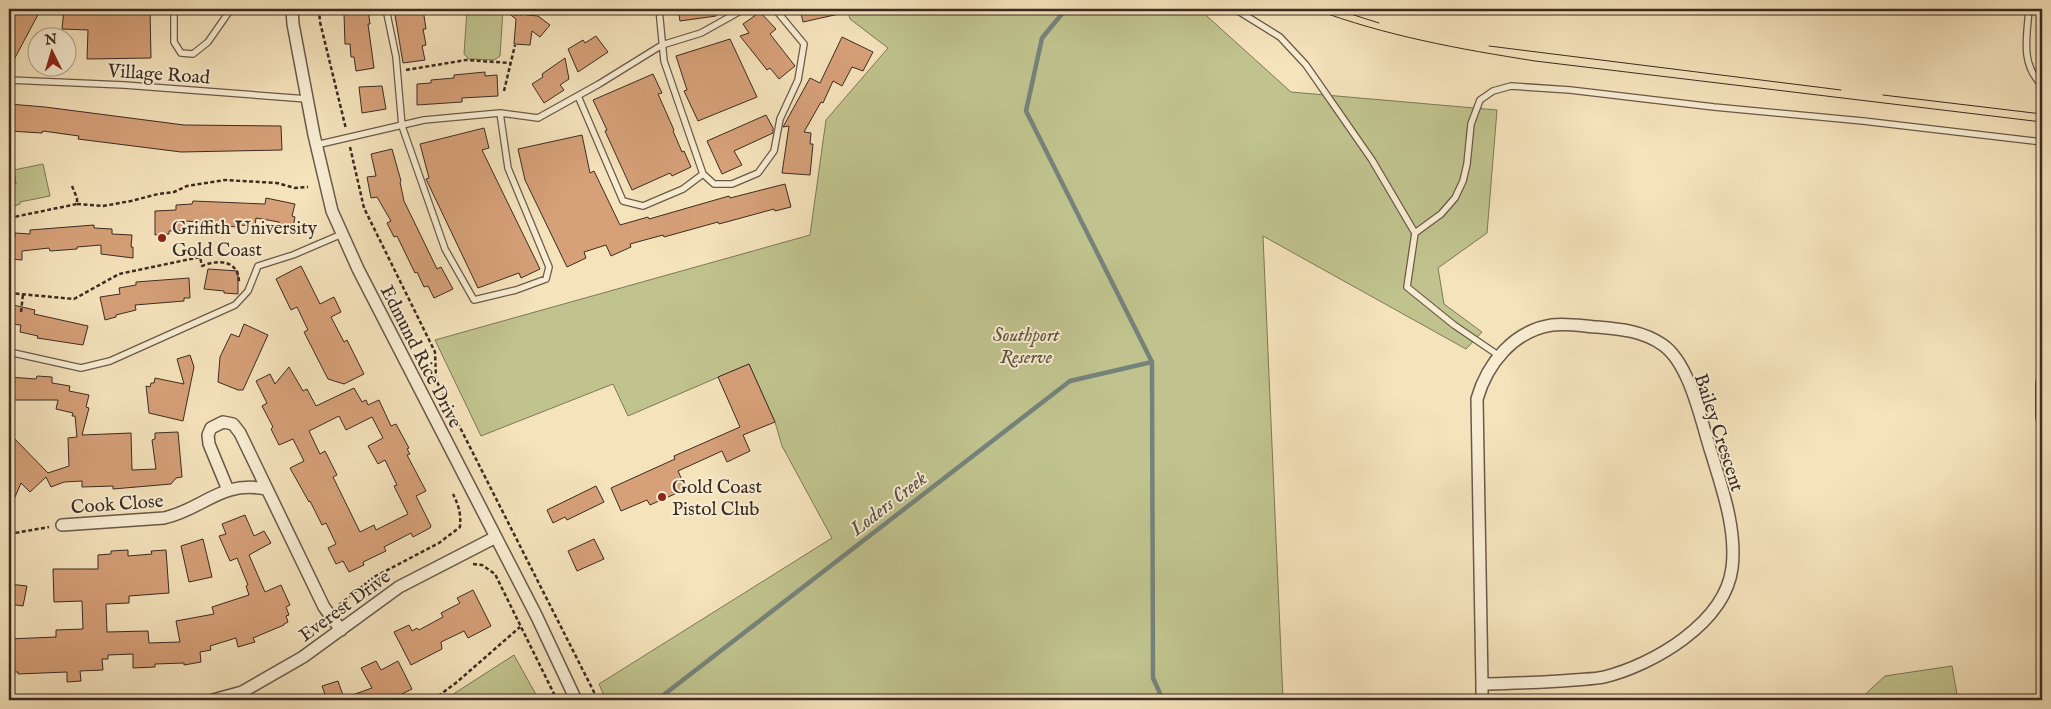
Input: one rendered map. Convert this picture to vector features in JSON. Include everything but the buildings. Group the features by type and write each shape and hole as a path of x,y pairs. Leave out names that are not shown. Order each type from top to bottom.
{"street":[{"name":"Edmund Rice Drive","path":"292,9 293,24 316,145 332,211 358,269 536,616 576,700"},
{"name":"Bailey Crescent","path":"1482,684 1603,677 1648,660 1685,638 1707,617 1729,584 1733,546 1721,484 1689,384 1678,361 1664,346 1630,330 1552,325 1525,335 1498,355 1481,382 1476,399 1482,700"},
{"path":"2042,383 2042,417"},
{"path":"228,490 208,440 211,428 223,422 233,424 237,428 328,614 341,630"},
{"name":"Cook Close","path":"62,525 164,518 177,515 228,490 239,487 266,489"},
{"name":"Everest Drive","path":"213,700 242,692 303,656 398,587 496,537"}],"lane":[{"path":"174,9 174,42 181,53 193,54 208,42 231,9"},
{"path":"386,9 397,71 402,126 445,250 474,300 516,290 546,279 549,267 508,168 500,113"},
{"path":"659,9 664,61 703,174 714,184 732,184 758,173 774,151 780,119 798,80 804,44 775,9"},
{"path":"316,145 424,120 500,113 538,118 662,45 701,33 744,9"},
{"path":"1235,9 1280,37 1306,65 1372,160 1415,233 1408,287 1454,325 1498,355"},
{"path":"2029,9 2026,58 2032,74 2042,85"},
{"name":"Village Road","path":"9,80 124,85 307,99"},
{"path":"1415,233 1441,214 1455,198 1463,181 1467,164 1471,124 1480,100 1493,91 1511,86 1570,90 1724,108 1863,120 2042,142"},
{"path":"578,96 623,201 643,206 683,189 703,174"},
{"path":"9,352 81,368 110,361 235,305 248,291 258,266 292,255 342,234"}],"path":[{"path":"319,9 320,22 364,208 435,352 436,380 598,700"},
{"path":"504,9 504,12 521,14"},
{"path":"504,91 515,45"},
{"path":"397,71 466,60 510,63"},
{"path":"9,218 77,204 103,206 174,192 187,186 224,180 278,183 295,188 308,187"},
{"path":"72,186 77,198 77,204"},
{"path":"9,293 74,299 119,274 200,257 202,266 219,262 236,267 239,272 239,282"},
{"path":"21,312 23,294"},
{"path":"328,614 374,577 439,543 460,527 461,516 454,494"},
{"path":"9,534 62,525"},
{"path":"468,566 474,564 482,565 495,574 557,700"},
{"path":"433,700 457,682 520,627"}],"green space":[{"path":"467,9 503,9 500,56 494,60 469,59 464,54"},
{"name":"Southport Reserve","path":"847,9 1199,9 1291,92 1497,110 1487,233 1438,268 1444,304 1482,332 1466,349 1263,236 1283,700 606,700 599,684 832,538 782,446 775,422 749,364 628,416 613,384 481,436 435,340 810,235 826,120 888,48 850,19"},
{"path":"9,157 14,158 12,170 16,184 14,170 43,164 50,196 20,202 20,204 9,208"},
{"path":"514,655 539,700 444,700"},
{"path":"1952,666 1958,700 1859,700 1885,676"}],"waterway":[{"name":"Loders Creek","path":"1066,9 1042,38 1026,111 1152,362 1153,678 1163,700"},
{"name":"Loders Creek","path":"657,700 1070,381 1152,362"}],"tram line":[{"path":"1314,9 1368,27 1423,41 1535,61 2042,122"},
{"path":"1335,9 1379,23"},
{"path":"1489,46 1841,90"},
{"path":"1883,95 2042,114"}],"place":[{"name":"Griffith University Gold Coast","path":"162,238"},
{"name":"Gold Coast Pistol Club","path":"662,497"}]}
